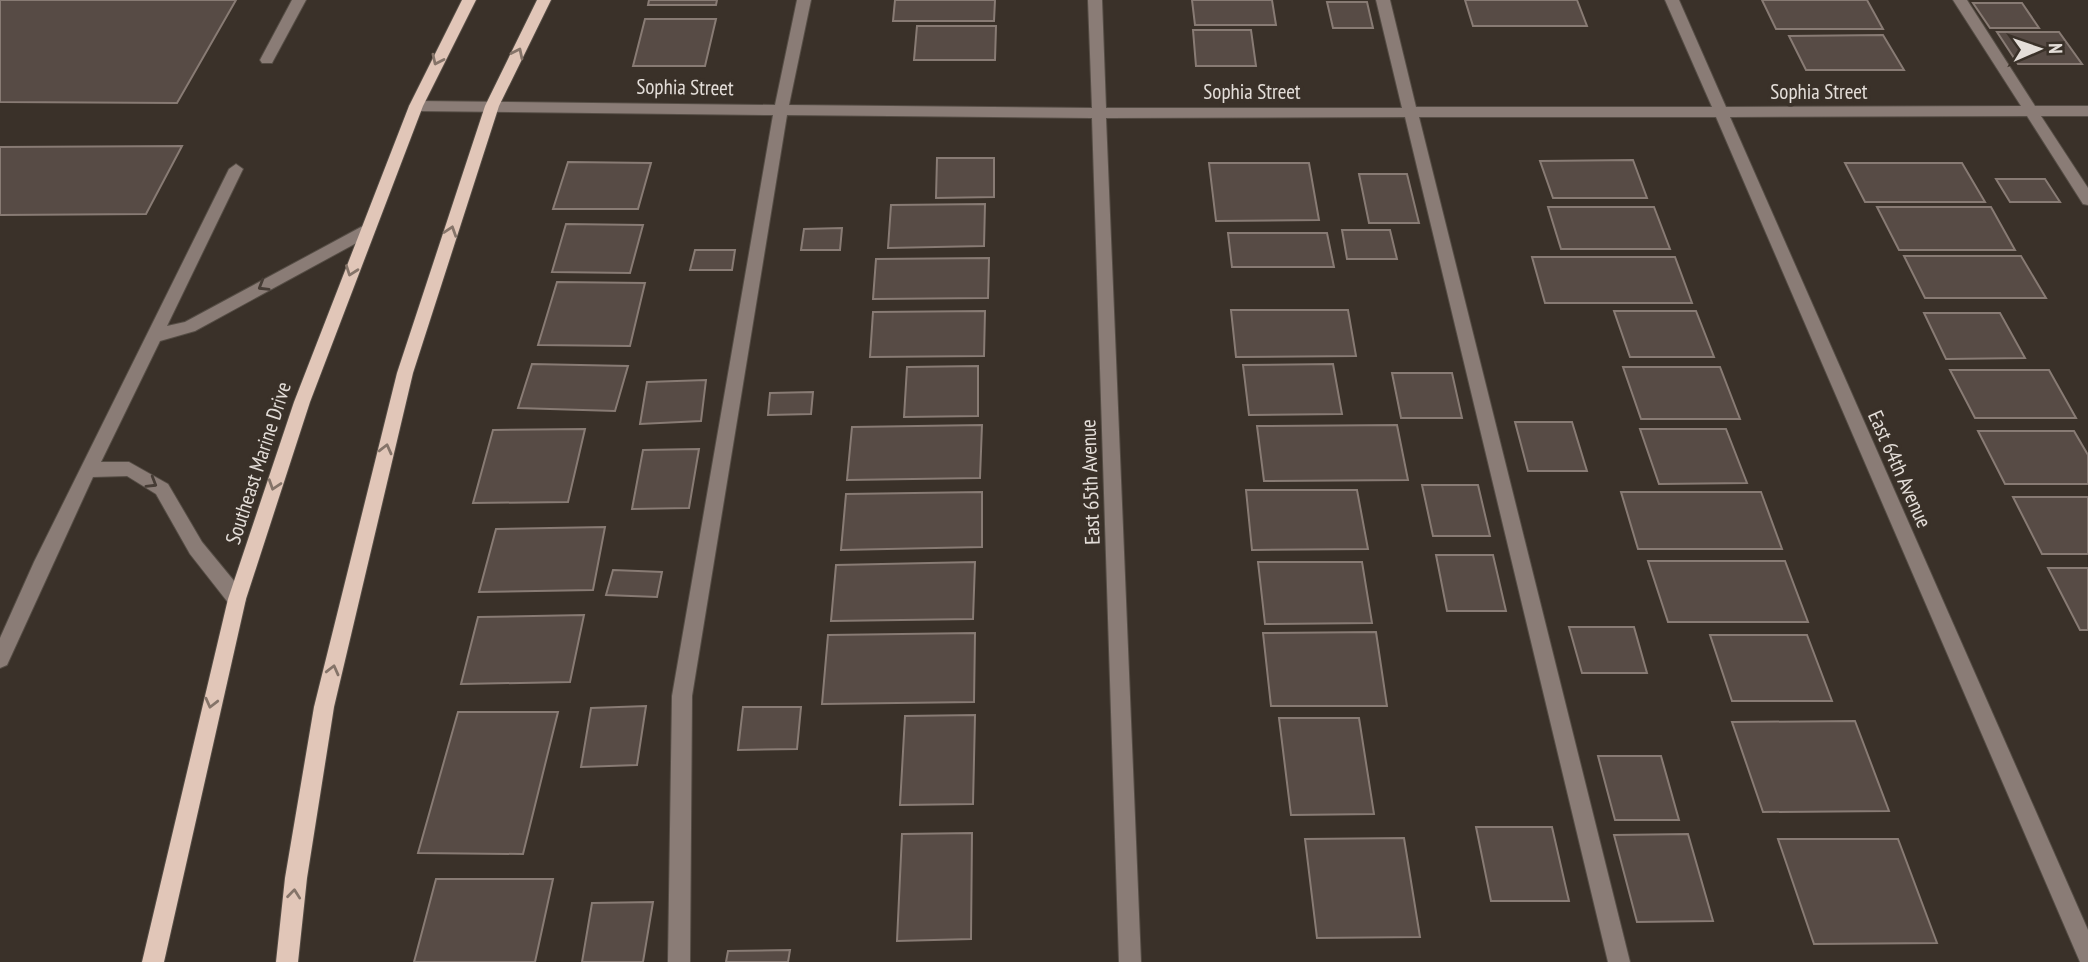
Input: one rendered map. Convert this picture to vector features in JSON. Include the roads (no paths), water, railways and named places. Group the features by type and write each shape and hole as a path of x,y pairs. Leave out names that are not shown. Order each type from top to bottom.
{"main road":[{"name":"Southeast Marine Drive","path":"153,962 237,599 302,402 366,231 416,106 469,0"},
{"path":"287,962 296,878 324,706 405,373 492,106 544,0"}],"street":[{"path":"267,60 299,0"},
{"path":"679,962 682,696 781,109 804,0"},
{"name":"East 65th Avenue","path":"1095,0 1130,962"},
{"path":"1383,0 1619,962"},
{"name":"East 64th Avenue","path":"1672,0 2088,955"},
{"path":"1960,0 2088,200"},
{"name":"Sophia Street","path":"416,106 1099,113 2088,111"},
{"path":"0,659 88,470 236,169"},
{"path":"154,336 188,327 366,231"},
{"path":"88,470 129,469 162,489 195,548 237,599"}]}
